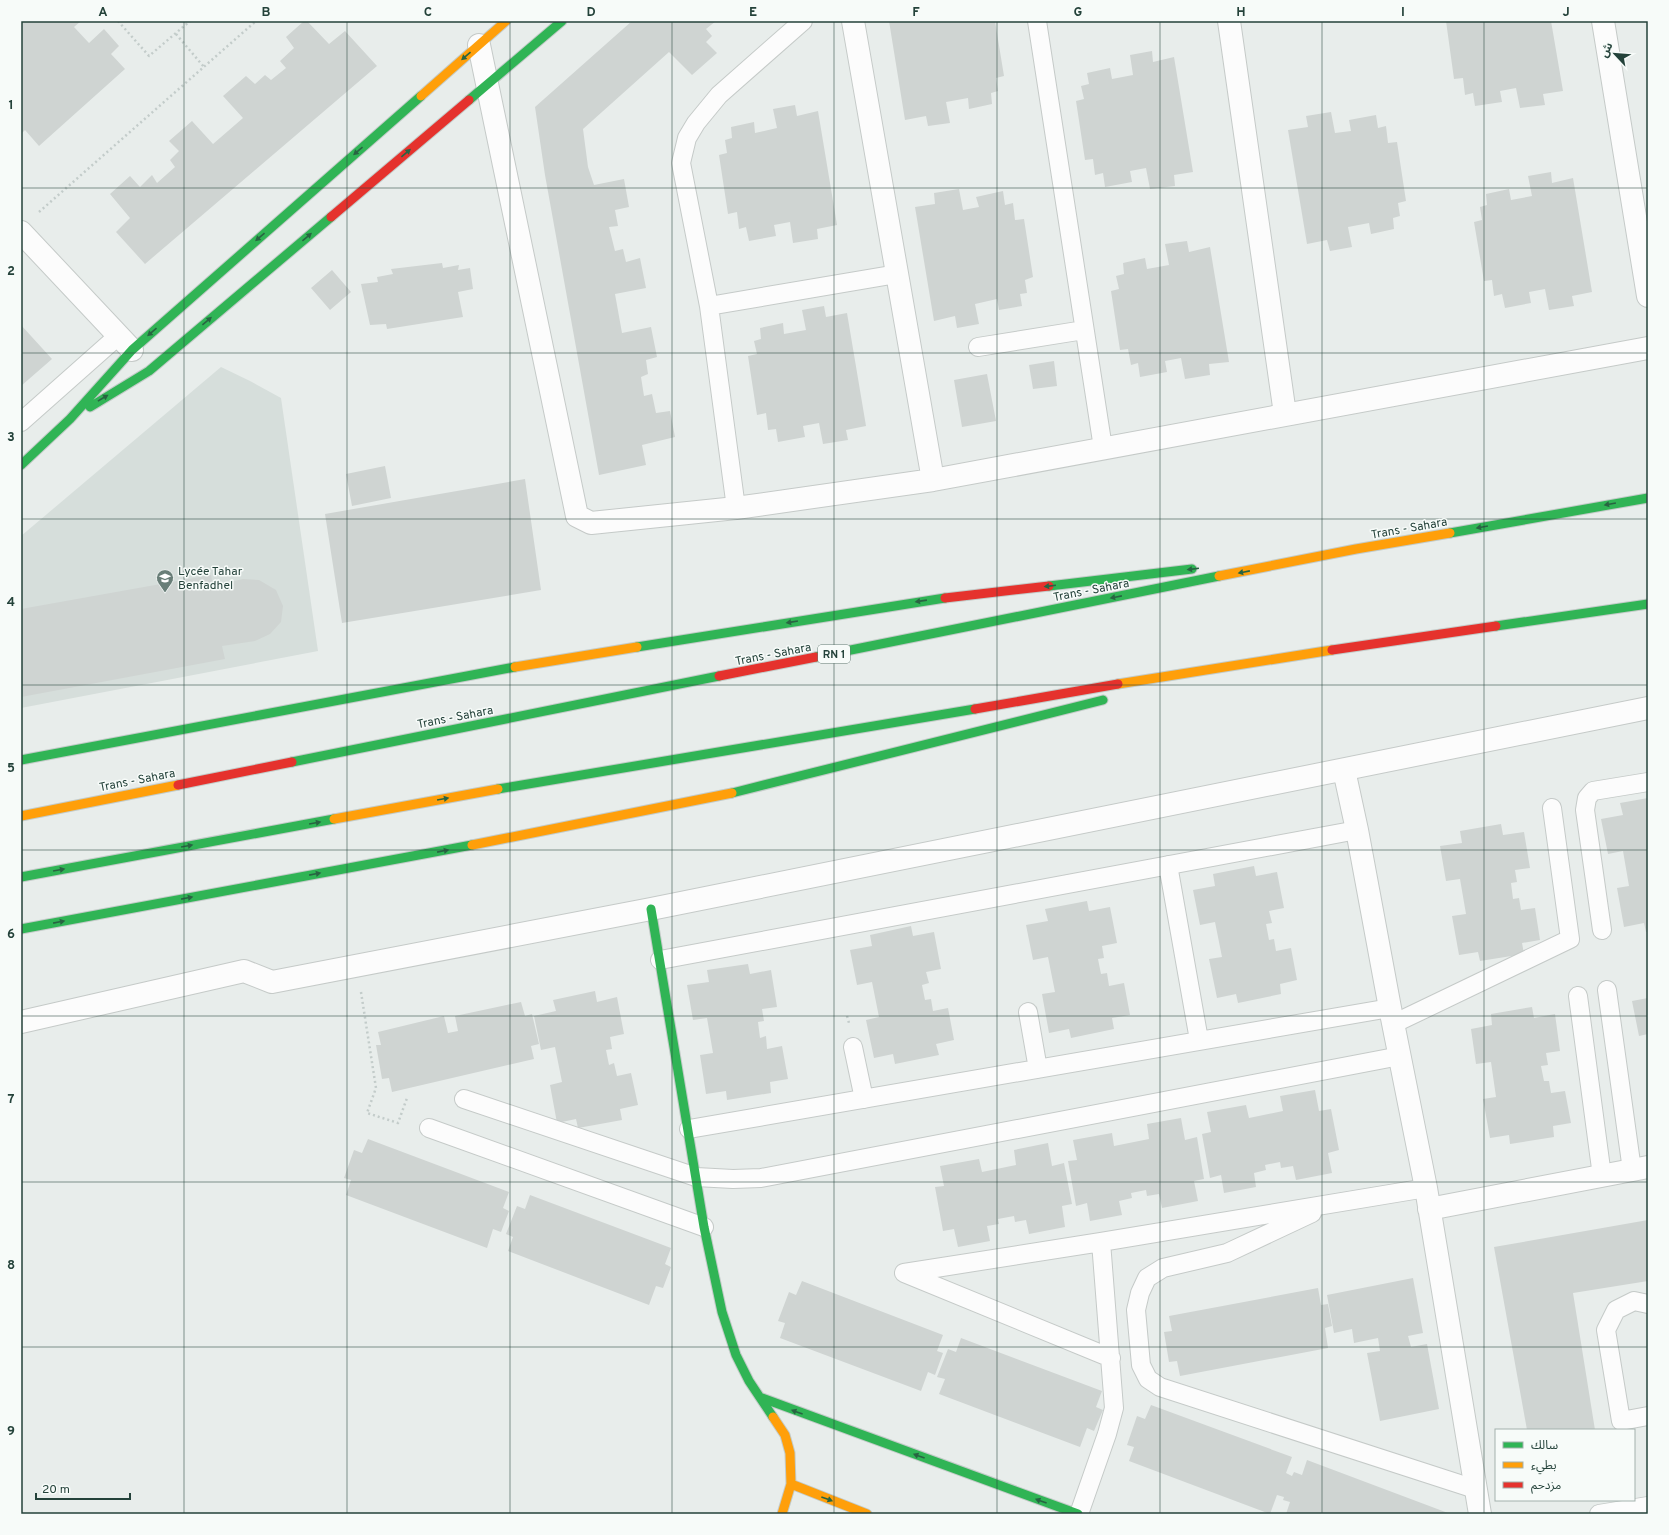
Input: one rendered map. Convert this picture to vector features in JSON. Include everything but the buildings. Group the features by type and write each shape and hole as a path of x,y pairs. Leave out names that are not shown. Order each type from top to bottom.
{"main road":[{"path":"21,465 70,419 125,343 506,21"},
{"path":"70,419 149,371 562,21"},
{"name":"Trans - Sahara","path":"21,816 1356,550 1648,498"},
{"path":"1230,564 1356,550"},
{"path":"21,760 492,671 914,602 1198,568"},
{"path":"21,877 460,796 1268,659 1648,604"},
{"path":"1638,606 1648,607"},
{"path":"1153,688 1268,659"},
{"path":"21,929 454,848 731,793 1115,698"},
{"path":"651,909 689,1129 704,1227 722,1312 736,1355 749,1381 762,1398 785,1435 790,1453 791,1484 782,1514"},
{"path":"762,1398 1078,1514"},
{"path":"791,1484 867,1514"}],"street":[{"path":"853,21 933,480"},
{"path":"1229,21 1285,414"},
{"path":"1603,21 1648,296"},
{"path":"478,45 577,516 591,523 736,508 933,480 1648,348"},
{"path":"21,232 125,343"},
{"path":"21,1022 244,971 272,982 357,966 651,909 1648,708"},
{"path":"1344,770 1357,830 1391,1016 1426,1188 1480,1514"},
{"path":"1429,1209 1640,1169"}],"lane":[{"path":"736,508 709,306 681,163 687,138 696,123 719,95 803,21"},
{"path":"1037,21 1103,448"},
{"path":"709,306 897,274"},
{"path":"978,347 1084,330"},
{"path":"21,422 125,343"},
{"path":"1602,930 1585,810 1587,798 1593,791 1648,782"},
{"path":"689,1129 1199,1040 1391,1016 1570,940 1552,808"},
{"path":"660,960 1168,864 1357,830"},
{"path":"1168,864 1199,1040"},
{"path":"1607,990 1640,1169"},
{"path":"1578,996 1602,1176"},
{"path":"1028,1012 1038,1069"},
{"path":"853,1047 864,1099"},
{"path":"464,1099 696,1177 733,1179 761,1178 1400,1056"},
{"path":"429,1128 704,1227"},
{"path":"1111,1358 904,1273 1426,1188"},
{"path":"1334,1203 1227,1252 1163,1268 1146,1278 1140,1293 1136,1310 1141,1365 1148,1379 1160,1387 1475,1489"},
{"path":"1078,1514 1107,1434 1114,1408 1101,1242"},
{"path":"1648,1304 1634,1301 1616,1310 1606,1330 1621,1421 1648,1416"},
{"path":"1599,1514 1648,1506"}],"path":[{"path":"118,21 149,56 190,21"},
{"path":"39,213 256,21"},
{"path":"176,34 204,67"},
{"path":"357,966 376,1088 367,1113 398,1123 407,1098"}],"shaded area":[{"name":"Lycée Tahar Benfadhel","path":"221,367 281,398 318,651 21,708 21,536"}],"traffic: fast":[{"path":"469,100 562,21"},
{"path":"21,465 70,419 132,350 421,96"},
{"path":"90,407 149,371 331,217"},
{"path":"1450,533 1648,498"},
{"path":"1049,586 1192,569"},
{"path":"816,657 1219,576"},
{"path":"637,647 945,598"},
{"path":"1496,626 1648,604"},
{"path":"21,760 515,667"},
{"path":"292,762 719,676"},
{"path":"732,793 1103,700"},
{"path":"498,789 975,709"},
{"path":"21,877 334,819"},
{"path":"21,929 472,845"},
{"path":"651,909 704,1227 722,1312 736,1355 749,1381 773,1417"},
{"path":"762,1398 1078,1514"}],"traffic: slow":[{"path":"421,96 506,21"},
{"path":"1219,576 1356,549 1450,533"},
{"path":"515,667 637,647"},
{"path":"1118,684 1332,650"},
{"path":"21,816 178,785"},
{"path":"334,819 498,789"},
{"path":"472,845 732,793"},
{"path":"773,1417 785,1435 790,1453 791,1484 782,1514"},
{"path":"791,1484 867,1514"}],"traffic: jam":[{"path":"331,217 469,100"},
{"path":"945,598 1049,586"},
{"path":"1332,650 1496,626"},
{"path":"719,676 816,657"},
{"path":"975,709 1118,684"},
{"path":"178,785 292,762"}],"place":[{"name":"Lycée Tahar Benfadhel","path":"165,593"}]}
